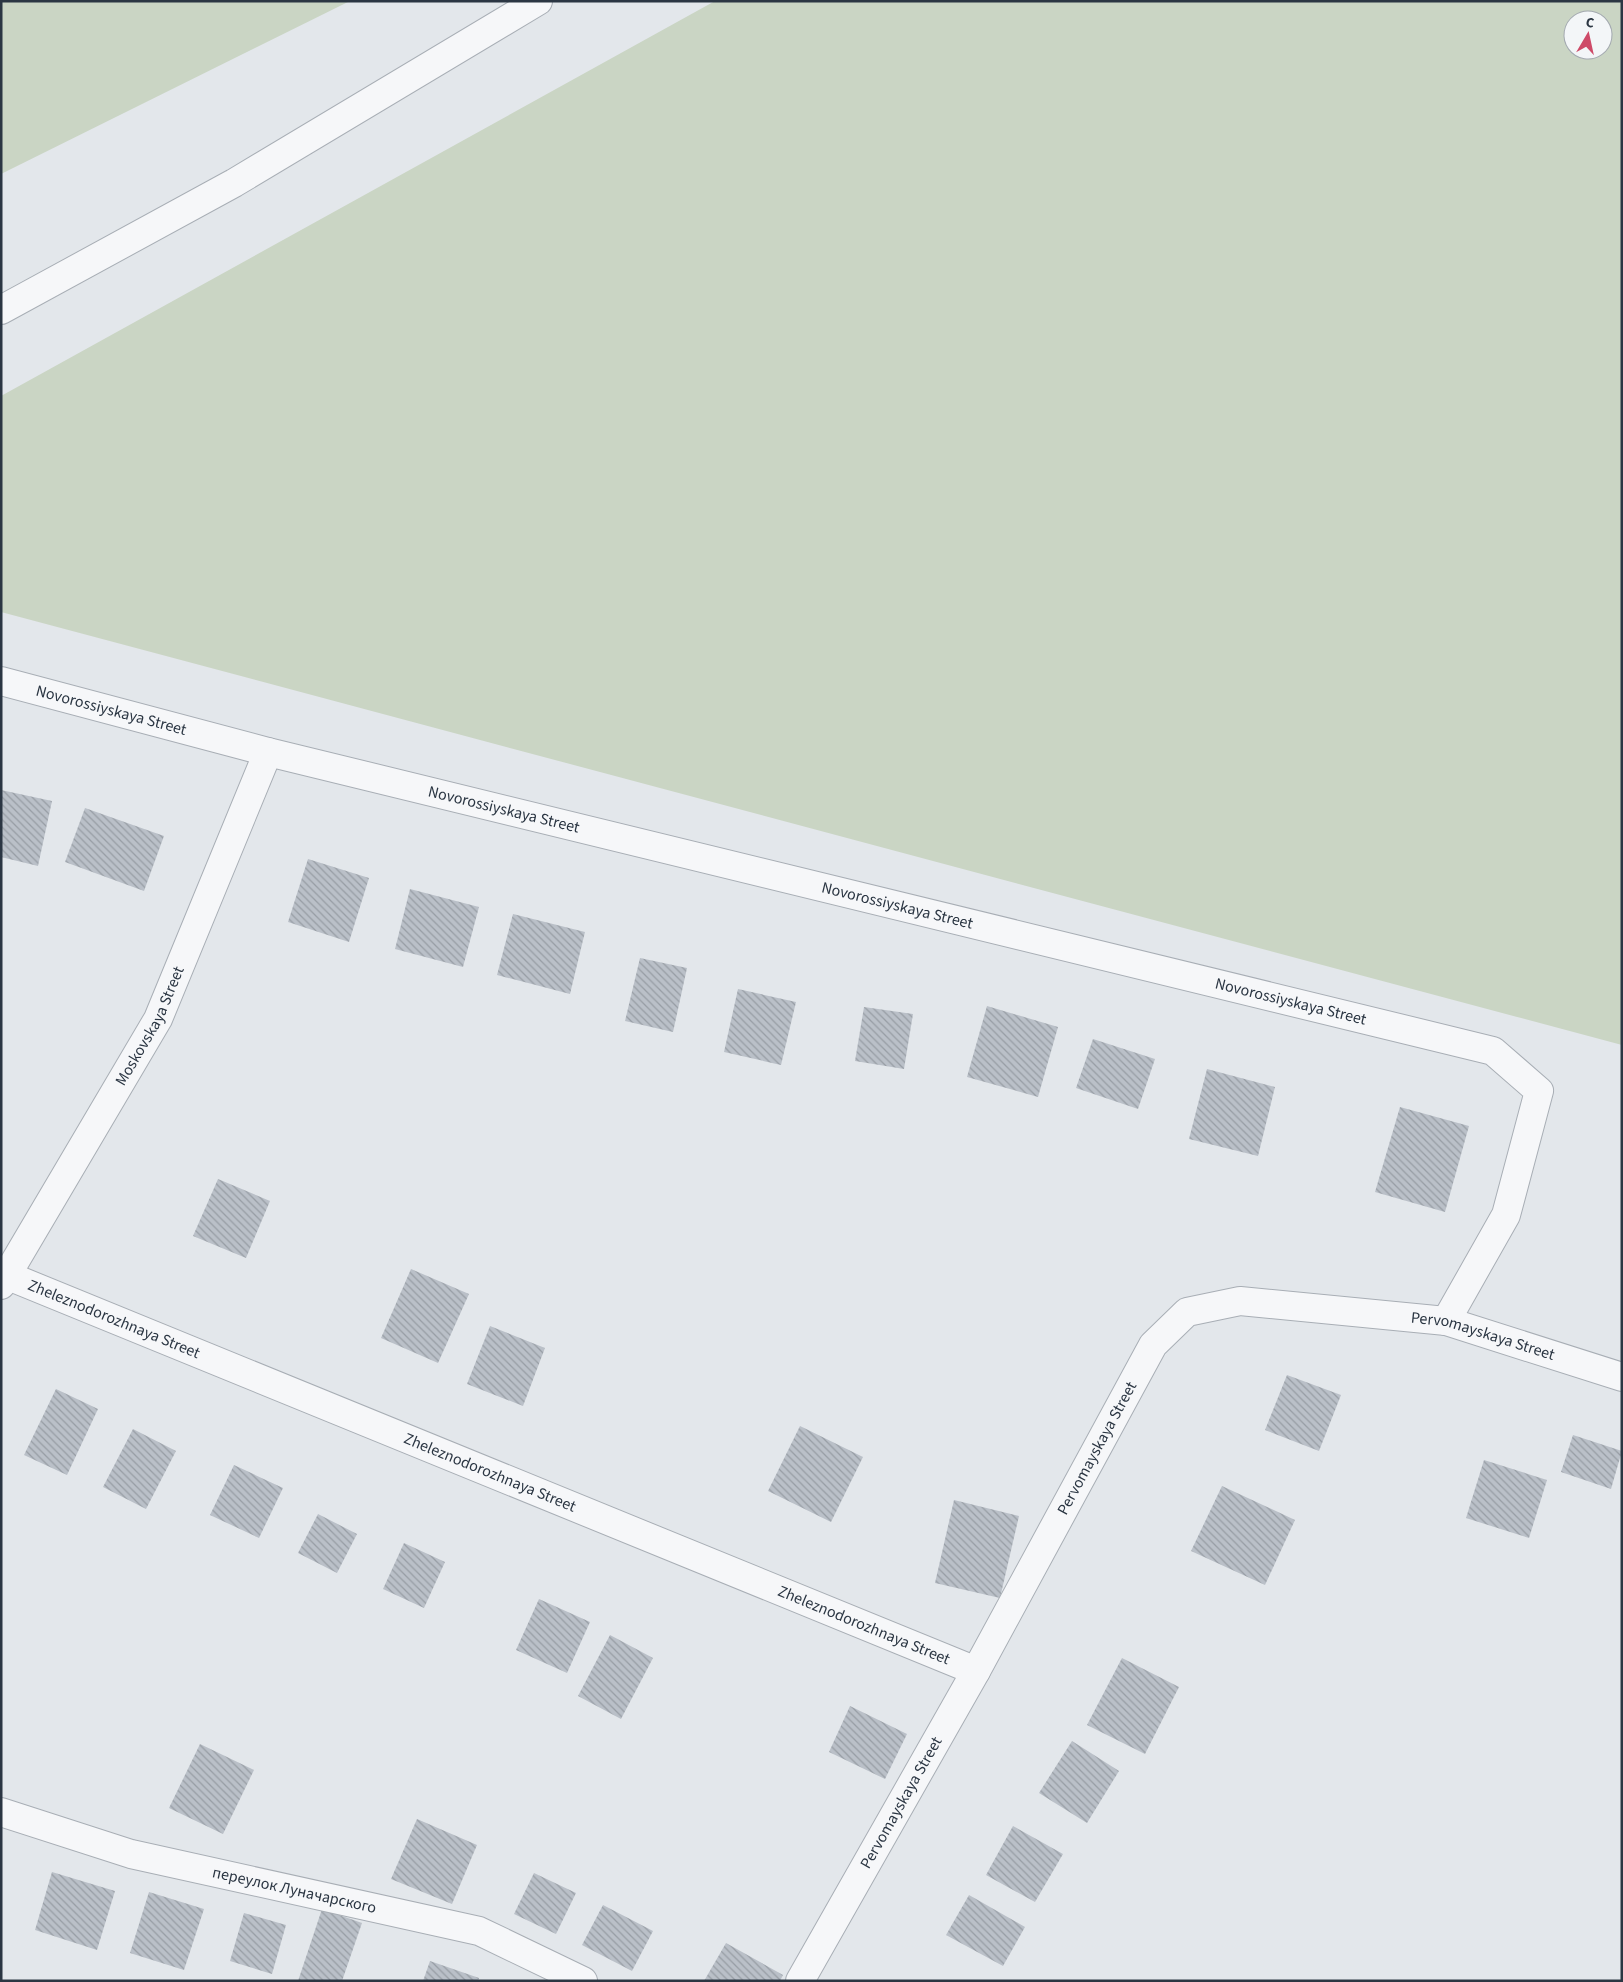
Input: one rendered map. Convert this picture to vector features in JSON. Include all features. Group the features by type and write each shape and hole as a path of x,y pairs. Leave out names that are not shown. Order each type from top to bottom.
{"street":[{"path":"1,310 234,184 538,1"},
{"name":"Novorossiyskaya Street","path":"1,681 268,752 1493,1051 1539,1090 1506,1215 1446,1321"},
{"name":"Moskovskaya Street","path":"3,1278 158,1019 268,752"},
{"name":"Zheleznodorozhnaya Street","path":"3,1278 976,1670"},
{"name":"Pervomayskaya Street","path":"800,1981 976,1670 1154,1345 1187,1312 1240,1301 1446,1321 1622,1377"},
{"name":"переулок Луначарского","path":"1,1812 131,1854 479,1931 583,1981"}],"green space":[{"path":"1,1 350,1 1,174"},
{"path":"715,1 1622,1 1622,1045 1,612 1,396"}],"building":[{"path":"1,790 52,801 38,866 1,857"},
{"path":"85,808 164,836 144,891 65,862"},
{"path":"308,859 369,878 349,942 288,922"},
{"path":"410,889 479,907 463,967 395,949"},
{"path":"513,914 585,932 570,994 497,975"},
{"path":"640,958 687,968 673,1032 625,1021"},
{"path":"738,989 796,1002 781,1065 724,1052"},
{"path":"987,1006 1058,1027 1038,1097 967,1077"},
{"path":"864,1007 913,1014 904,1069 855,1061"},
{"path":"1093,1039 1155,1059 1138,1109 1076,1088"},
{"path":"1207,1069 1275,1087 1258,1156 1189,1139"},
{"path":"1400,1107 1469,1126 1445,1212 1375,1192"},
{"path":"218,1179 270,1201 246,1258 193,1236"},
{"path":"411,1269 469,1294 438,1363 381,1338"},
{"path":"490,1326 545,1348 523,1406 467,1384"},
{"path":"1287,1375 1341,1395 1319,1451 1265,1430"},
{"path":"56,1389 98,1409 67,1475 24,1455"},
{"path":"800,1426 863,1457 831,1522 768,1491"},
{"path":"133,1429 176,1451 146,1509 103,1487"},
{"path":"1573,1435 1622,1451 1611,1489 1561,1472"},
{"path":"1484,1460 1547,1480 1529,1538 1466,1518"},
{"path":"234,1465 283,1488 259,1538 210,1515"},
{"path":"1222,1486 1295,1520 1265,1585 1191,1551"},
{"path":"954,1500 1019,1516 1000,1598 935,1583"},
{"path":"318,1514 357,1534 337,1573 298,1553"},
{"path":"404,1543 445,1562 424,1608 383,1589"},
{"path":"539,1599 590,1622 567,1673 516,1650"},
{"path":"610,1635 653,1658 621,1719 578,1696"},
{"path":"1122,1658 1179,1687 1145,1754 1087,1725"},
{"path":"850,1706 907,1734 885,1779 829,1752"},
{"path":"1072,1741 1119,1771 1087,1823 1039,1793"},
{"path":"200,1744 254,1770 223,1834 169,1808"},
{"path":"417,1819 477,1845 452,1904 391,1879"},
{"path":"1013,1826 1063,1854 1035,1902 986,1875"},
{"path":"52,1872 115,1891 97,1950 35,1930"},
{"path":"534,1873 576,1893 556,1934 514,1914"},
{"path":"149,1892 204,1909 184,1970 130,1953"},
{"path":"969,1895 1025,1927 1003,1966 946,1935"},
{"path":"603,1905 653,1931 632,1971 582,1945"},
{"path":"322,1909 362,1923 342,1981 298,1981"},
{"path":"244,1913 286,1925 272,1974 230,1961"},
{"path":"726,1943 783,1975 780,1981 704,1981"},
{"path":"430,1961 479,1978 478,1981 423,1981"}]}
